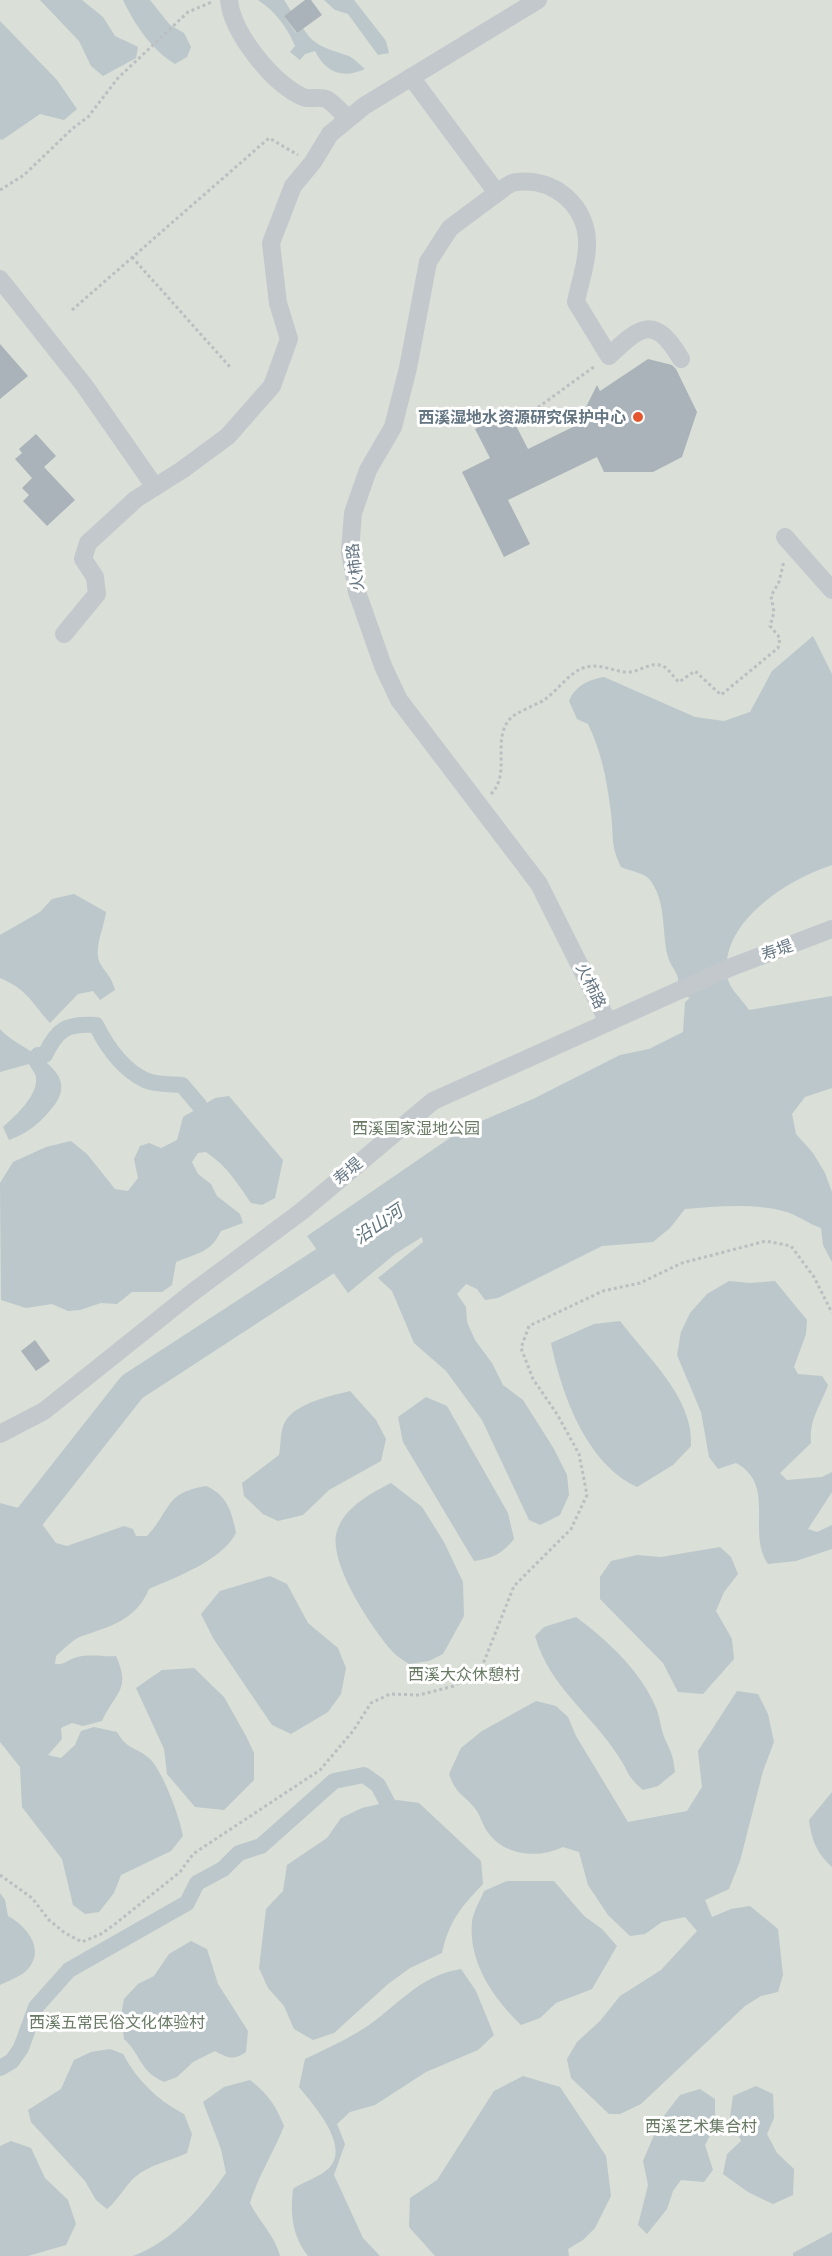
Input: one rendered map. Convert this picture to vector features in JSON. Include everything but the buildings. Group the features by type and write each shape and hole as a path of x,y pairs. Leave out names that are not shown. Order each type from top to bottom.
{"lane":[{"path":"229,0 240,32 261,62 288,88 305,98 326,99 347,118"},
{"path":"63,634 97,594 95,577 83,559 88,543 136,499 228,435 272,386 289,339 278,303 271,243 292,186 311,164 330,134 347,118 538,0"},
{"path":"411,77 497,193"},
{"name":"火柿路","path":"608,1022 539,884 399,700 383,666 357,592 350,551 353,513 368,470 393,427 408,368 428,262 450,228 515,182 539,183 570,198 582,215 588,244 576,302 609,356"},
{"path":"0,279 84,386 155,487"},
{"path":"609,356 631,334 650,329 667,335 681,359"},
{"path":"785,537 832,591"},
{"name":"寿堤","path":"0,1434 44,1412 193,1292 302,1211 433,1101 729,968 832,929"}],"path":[{"path":"0,190 24,175 72,129 88,117 118,78 188,12 218,0"},
{"path":"72,310 269,138 311,164"},
{"path":"132,256 230,367"},
{"path":"534,411 609,356"},
{"path":"479,806 497,788 503,762 503,735 509,719 546,698 582,668 602,666 616,671 631,672 650,664 665,667 679,682 695,671 721,695 778,648 780,638 770,626 774,612 771,596 779,582 785,537"},
{"path":"0,1875 32,1898 64,1933 81,1942 101,1934 180,1872 193,1854 209,1842 320,1770 353,1731 371,1703 390,1694 419,1695 454,1686 481,1669 514,1586 571,1529 587,1495 579,1454 557,1414 532,1379 521,1348 529,1326 603,1291 640,1283 682,1263 766,1241 791,1246 814,1276 832,1314"}],"green space":[{"name":"西溪国家湿地公园","path":"0,0 832,0 832,2256 0,2256"}],"water":[{"path":"40,0 82,0 103,17 115,36 138,47 136,58 103,76 91,66 79,41"},
{"path":"123,0 150,0 170,25 184,33 191,47 187,57 175,64 158,51 138,27"},
{"path":"258,0 284,0 291,11 284,16 296,33 303,28 316,43 349,56 365,69 349,74 336,72 324,64 315,51 305,54 300,60 290,52 295,46 285,26"},
{"path":"324,0 354,0 386,41 389,53 378,55 348,14 335,10"},
{"path":"0,21 57,80 77,109 64,120 40,114 2,140 0,139"},
{"path":"813,636 832,674 832,865 796,881 760,905 734,937 728,956 727,975 733,989 749,1010 832,996 832,1088 805,1097 792,1114 796,1134 813,1153 825,1173 832,1192 832,1262 823,1245 821,1228 787,1212 762,1207 710,1207 685,1209 670,1228 653,1242 602,1246 498,1298 485,1300 477,1289 466,1284 457,1294 466,1307 467,1322 475,1340 492,1363 503,1385 523,1400 554,1449 567,1475 569,1495 560,1515 540,1525 529,1520 482,1420 446,1371 414,1343 392,1291 378,1278 423,1242 422,1237 395,1254 348,1293 307,1236 463,1129 533,1099 620,1055 649,1049 683,1032 685,1002 690,998 678,992 677,975 667,953 659,897 648,878 621,867 614,846 606,778 600,756 588,724 577,719 569,701 583,684 604,677 695,717 724,721 750,712 772,671"},
{"path":"74,894 106,912 98,953 101,965 111,979 115,990 100,1000 93,991 78,994 50,1023 23,992 0,978 0,935 40,912 52,899"},
{"path":"0,1029 8,1037 45,1061 61,1081 61,1093 48,1113 28,1131 9,1140 3,1127 30,1099 36,1085 36,1078 29,1064 0,1072"},
{"path":"229,1096 283,1160 275,1198 262,1205 251,1203 220,1163 206,1152 198,1153 192,1162 198,1174 211,1184 217,1196 240,1214 243,1223 221,1231 208,1248 176,1262 172,1285 162,1292 132,1292 117,1304 101,1303 80,1310 68,1311 52,1304 26,1308 1,1300 0,1183 13,1162 46,1147 71,1141 87,1154 115,1189 128,1191 138,1178 134,1159 140,1146 149,1143 161,1148 177,1140 183,1117 215,1098"},
{"path":"729,1281 750,1283 775,1281 807,1320 806,1334 794,1367 798,1374 822,1376 828,1385 813,1420 811,1443 780,1473 787,1480 822,1477 832,1472 832,1492 808,1529 817,1532 832,1525 832,1549 796,1561 768,1564 759,1538 758,1496 755,1484 748,1472 736,1463 718,1469 709,1457 701,1412 677,1355 681,1332 690,1313 707,1294"},
{"path":"620,1321 667,1379 685,1411 690,1428 691,1446 673,1465 637,1487 619,1476 590,1445 570,1405 551,1343 594,1324"},
{"path":"350,1391 376,1420 386,1439 381,1461 329,1490 303,1515 278,1521 263,1514 244,1496 242,1483 279,1455 285,1422 290,1415 305,1405"},
{"path":"426,1397 447,1406 508,1513 514,1539 501,1552 492,1557 474,1561 403,1442 398,1417"},
{"path":"391,1483 422,1507 444,1542 463,1582 464,1616 443,1654 429,1661 409,1664 391,1650 362,1610 344,1576 338,1559 337,1531 346,1515 367,1497"},
{"path":"206,1486 224,1499 233,1518 236,1533 229,1543 210,1560 198,1567 149,1589 144,1600 130,1615 103,1629 79,1637 56,1656 55,1664 84,1656 116,1656 122,1684 102,1721 83,1726 72,1723 61,1728 62,1739 48,1755 61,1758 75,1745 81,1731 94,1727 117,1732 125,1742 144,1754 154,1764 170,1794 183,1836 171,1851 121,1875 114,1893 99,1912 85,1914 73,1905 62,1859 22,1807 20,1767 0,1742 0,1503 33,1512 56,1543 67,1546 124,1526 133,1529 136,1536 147,1536 175,1498 192,1489"},
{"path":"720,1547 731,1557 738,1574 724,1592 716,1611 732,1639 734,1659 703,1694 678,1692 663,1663 600,1599 600,1577 611,1561 637,1555 661,1557"},
{"path":"270,1576 287,1584 308,1623 338,1648 346,1668 341,1694 328,1712 291,1734 272,1725 213,1638 201,1614 220,1591"},
{"path":"576,1617 623,1658 642,1683 657,1710 675,1772 658,1786 643,1790 634,1781 608,1741 561,1686 542,1654 535,1636 544,1627"},
{"path":"194,1668 224,1697 254,1753 254,1780 224,1810 195,1807 167,1774 164,1749 136,1688 162,1670"},
{"path":"737,1691 758,1694 768,1714 774,1742 763,1771 740,1861 729,1889 705,1900 712,1917 731,1909 750,1906 778,1929 783,1975 778,1992 761,1996 745,2006 641,2104 620,2114 609,2114 571,2078 567,2059 577,2042 600,2021 620,1996 661,1970 697,1931 685,1917 662,1922 645,1934 630,1936 608,1915 588,1885 579,1852 563,1847 530,1854 509,1849 500,1844 485,1828 473,1805 455,1787 449,1774 461,1748 482,1731 536,1701 556,1706 568,1717 576,1736 628,1822 687,1811 702,1787 698,1751"},
{"path":"832,1792 832,1867 822,1857 816,1846 809,1820"},
{"path":"397,1800 419,1803 481,1861 483,1884 452,1923 442,1953 410,1968 388,1984 334,2033 313,2040 294,2029 284,2006 268,1988 259,1968 266,1909 283,1891 287,1865 327,1838 341,1818 362,1808"},
{"path":"507,1881 554,1881 584,1916 602,1929 617,1946 592,1989 556,2003 540,2018 521,2025 501,2004 485,1979 474,1951 472,1937 475,1910 484,1891"},
{"path":"0,1893 5,1900 8,1916 22,1926 32,1940 35,1955 26,1971 0,1985"},
{"path":"191,1941 207,1949 218,1984 248,2031 246,2052 238,2057 230,2058 215,2051 193,2062 177,2077 164,2082 145,2068 124,2039 121,2015 124,1999 138,1984 154,1976 169,1954"},
{"path":"461,1969 476,1991 494,2035 478,2050 426,2072 375,2105 350,2112 337,2124 345,2144 334,2175 363,2238 380,2256 308,2256 298,2240 293,2224 293,2189 329,2168 335,2155 335,2145 326,2123 299,2087 305,2059 363,2029 420,1985 446,1972"},
{"path":"110,2049 123,2054 149,2088 184,2114 192,2134 187,2153 141,2173 107,2209 96,2200 85,2181 31,2122 28,2110 61,2089 74,2060 91,2052"},
{"path":"523,2076 560,2087 606,2156 611,2196 595,2228 583,2240 568,2249 569,2256 435,2256 409,2227 410,2198 437,2180 494,2091"},
{"path":"250,2080 270,2100 284,2126 250,2203 278,2248 280,2256 133,2256 147,2250 186,2222 226,2173 221,2149 203,2102 224,2087"},
{"path":"756,2086 773,2094 774,2118 767,2134 777,2153 794,2169 793,2195 773,2204 748,2192 723,2174 727,2154 741,2141 730,2117 733,2096"},
{"path":"700,2089 715,2099 715,2126 705,2145 713,2170 704,2182 681,2180 673,2191 667,2209 647,2234 638,2225 648,2185 643,2161 660,2121 680,2095"},
{"path":"11,2141 31,2148 45,2178 68,2200 76,2224 66,2245 28,2256 0,2256 0,2146"},
{"path":"832,2232 832,2256 793,2256 793,2253"}],"waterway":[{"path":"38,1055 45,1055 54,1039 64,1030 77,1025 96,1025 110,1049 129,1070 149,1082 182,1085 199,1105"},
{"name":"沿山河","path":"0,1548 17,1533 132,1387 359,1239"},
{"path":"0,2068 12,2061 21,2048 36,2007 69,1970 187,1903 197,1883 223,1869 239,1853 261,1846 334,1781 364,1775 378,1785 387,1802"}],"place":[{"name":"西溪湿地水资源研究保护中心","path":"638,417"}],"park label":[{"name":"西溪大众休憩村","path":"464,1674"},
{"name":"西溪五常民俗文化体验村","path":"117,2022"},
{"name":"西溪艺术集合村","path":"701,2126"}]}
